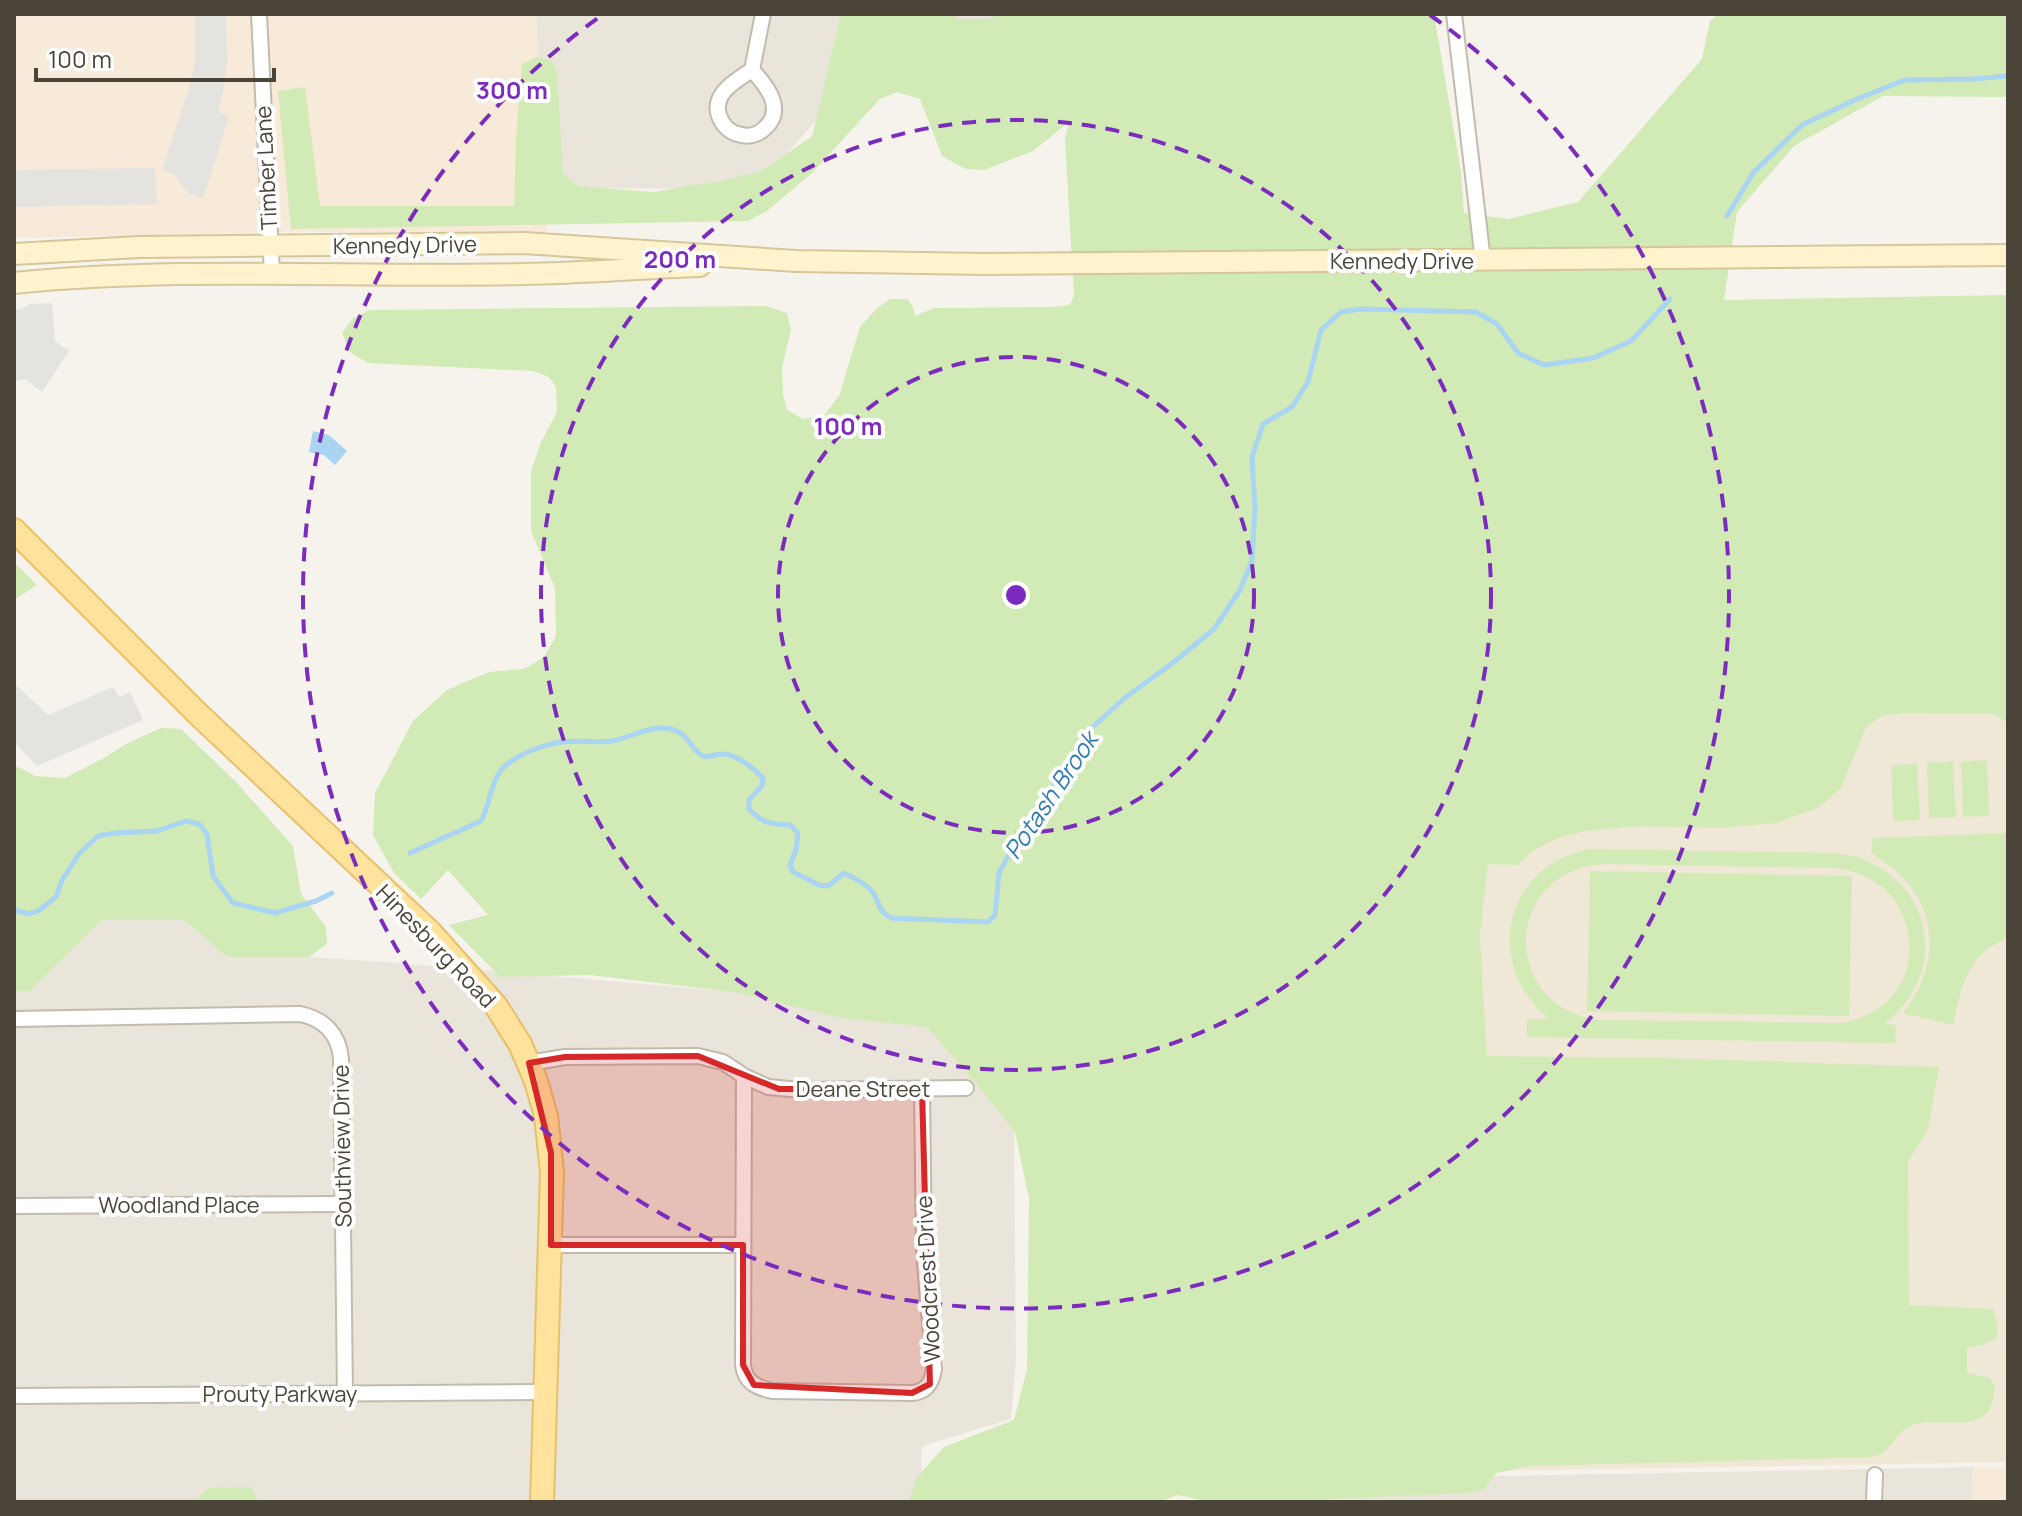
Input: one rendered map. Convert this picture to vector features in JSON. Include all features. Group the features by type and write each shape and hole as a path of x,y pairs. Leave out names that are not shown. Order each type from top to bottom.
{"main road":[{"name":"Kennedy Drive","path":"14,254 227,245 524,243 796,261 985,264 2008,255"},
{"name":"Kennedy Drive","path":"14,283 109,274 525,274 796,261"},
{"name":"Hinesburg Road","path":"15,532 198,714 430,932 496,1006 514,1034 529,1063 541,1098 552,1172 542,1502"}],"street":[{"name":"Timber Lane","path":"259,14 272,274"},
{"path":"752,70 771,94 774,113 764,130 752,135 739,135 720,120 719,101 731,83 752,70 763,14"},
{"path":"1454,14 1483,261"},
{"name":"Southview Drive","path":"14,1019 300,1014 317,1019 335,1035 341,1049 345,1394"},
{"name":"Deane Street","path":"529,1063 565,1057 698,1056 723,1062 768,1087 787,1090 966,1088"},
{"name":"Woodcrest Drive","path":"744,1076 743,1365 748,1380 772,1391 912,1393 925,1390 930,1384 934,1369 924,1253 922,1089"},
{"name":"Woodland Place","path":"14,1206 343,1204"},
{"path":"551,1245 743,1245"},
{"name":"Prouty Parkway","path":"14,1396 545,1392"},
{"path":"1874,1502 1875,1475"}],"highlighted area":[{"path":"698,1056 779,1089 922,1089 930,1384 912,1393 754,1385 743,1365 743,1245 551,1245 551,1153 529,1063 565,1057"}],"shaded area":[{"path":"14,14 536,14 547,232 302,232 14,238"},
{"path":"195,14 226,14 227,62 218,111 229,117 203,199 189,194 174,175 162,170 190,85 195,61"},
{"path":"536,14 1139,14 869,61 755,189 544,188"},
{"path":"155,168 157,204 14,207 14,170"},
{"path":"52,303 55,341 69,351 42,392 25,379 14,381 14,310 30,304"},
{"path":"2008,376 2008,1462 1501,1471 1480,936 1488,864"},
{"path":"14,683 48,715 113,687 119,697 130,692 143,720 37,766 14,742"},
{"path":"102,920 184,920 227,957 309,957 399,963 926,1008 1014,1110 1016,1360 1011,1419 922,1446 920,1502 14,1499 14,991 30,991"},
{"path":"1973,1467 1972,1502 1313,1502 1338,1479"},
{"path":"1973,1467 2008,1467 2008,1502 1972,1502"}],"green space":[{"path":"841,14 952,14 957,19 988,19 1000,14 1434,14 1461,172 1464,213 1508,219 1578,202 1702,59 1710,21 1718,14 2008,14 2008,97 1883,96 1794,146 1737,212 1724,300 2008,295 2008,723 1993,714 1883,715 1866,727 1841,788 1818,808 1776,823 1720,828 1642,826 1585,831 1555,839 1532,851 1518,865 1488,864 1480,936 1487,1056 1939,1067 1928,1129 1908,1162 1909,1305 1993,1309 1997,1338 1967,1348 1967,1373 1990,1378 1995,1387 1991,1406 1985,1415 1966,1422 1930,1422 1910,1426 1883,1453 1871,1457 1529,1466 1496,1473 1484,1489 1468,1493 1308,1502 1210,1502 1178,1495 1159,1502 909,1502 917,1477 944,1447 1014,1420 1027,1369 1029,1198 1015,1132 970,1076 927,1027 842,1018 734,992 589,975 500,977 449,925 488,915 448,870 421,899 394,873 373,835 375,793 413,721 447,690 489,672 524,669 544,657 556,636 555,588 531,531 531,471 541,442 557,412 556,387 549,377 533,371 368,363 350,352 342,333 353,318 370,310 766,306 787,313 791,330 782,368 787,410 803,419 825,414 839,396 860,327 890,299 908,299 915,316 934,308 1070,305 1074,296 1065,140 1069,122 1033,151 984,170 966,169 942,156 920,99 897,92 880,99 813,172 767,211 748,221 291,229 278,91 305,87 320,206 514,206 522,64 536,57 551,60 557,73 563,173 577,186 653,192 762,171 812,136"},
{"path":"14,562 37,585 14,600"},
{"path":"161,728 181,729 236,782 293,846 301,894 326,927 327,944 309,957 227,957 184,920 102,920 30,991 14,991 14,765 35,776 65,778"},
{"path":"1987,760 1989,816 1963,817 1961,762"},
{"path":"1953,761 1956,817 1929,818 1927,763"},
{"path":"1917,764 1920,820 1893,821 1891,765"},
{"path":"2008,833 2008,938 1983,953 1968,973 1953,1025 1903,1013 1922,982 1930,947 1929,929 1925,912 1906,881 1871,853 1873,838"},
{"path":"1589,849 1834,853 1866,861 1891,876 1910,896 1922,921 1925,948 1920,975 1907,1001 1884,1024 1896,1025 1895,1043 1527,1037 1527,1019 1549,1019 1528,997 1515,972 1510,946 1512,920 1521,896 1537,875 1560,859","holes":["1603,864 1833,868 1865,876 1889,894 1904,917 1909,943 1906,970 1894,994 1872,1013 1841,1023 1600,1020 1567,1010 1544,992 1530,968 1526,940 1531,914 1546,890 1570,872"]},
{"path":"1590,871 1852,876 1849,1016 1587,1011"},
{"path":"250,1487 260,1502 14,1502 14,1499 197,1499 208,1488"}],"water":[{"path":"313,431 329,435 347,451 335,465 324,455 309,452"}],"waterway":[{"name":"Potash Brook","path":"1727,216 1753,173 1802,125 1905,80 2008,76"},
{"name":"Potash Brook","path":"410,853 481,821 497,776 506,765 521,756 555,743 611,741 664,728 677,731 703,756 727,754 763,778 762,786 749,800 749,809 763,820 790,825 798,833 790,865 793,872 819,885 828,886 844,873 872,891 880,908 891,918 988,922 995,915 999,873 1087,732 1126,697 1214,629 1240,590 1252,561 1255,508 1252,457 1263,424 1292,407 1308,382 1321,330 1341,312 1360,309 1476,312 1497,324 1518,353 1544,365 1593,358 1631,341 1670,299"},
{"name":"Potash Brook","path":"14,910 29,914 56,897 62,880 79,854 98,836 157,831 186,821 199,824 207,834 213,876 233,903 275,913 332,893"}]}
